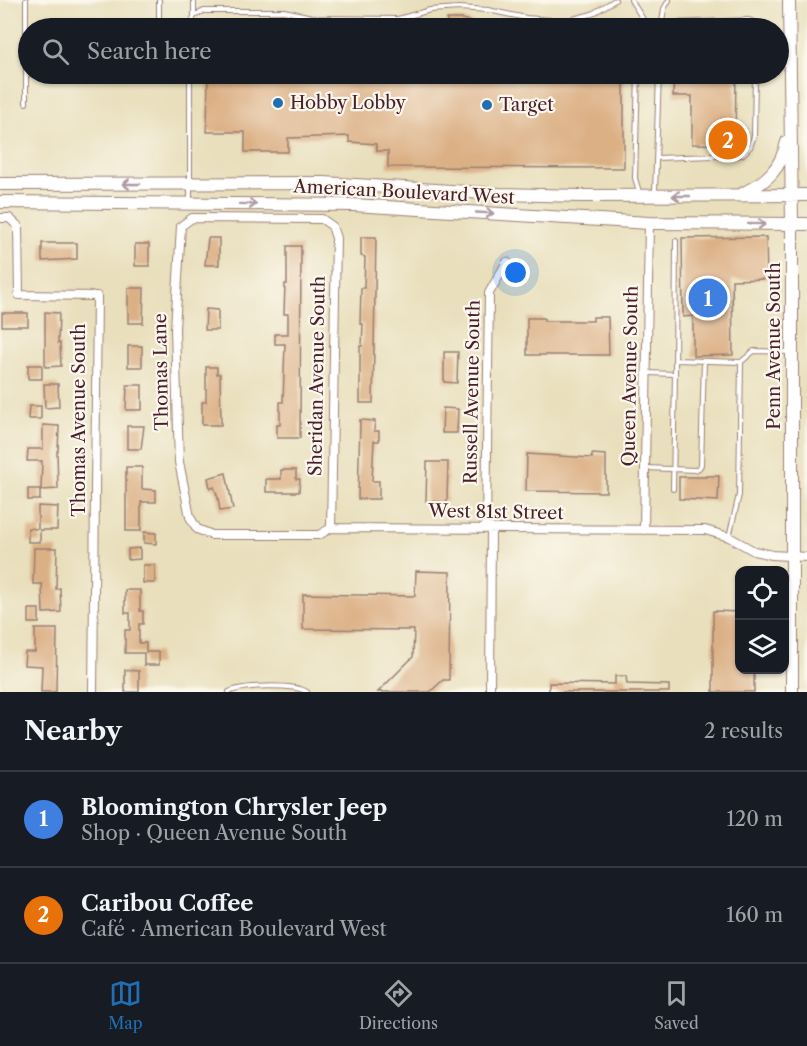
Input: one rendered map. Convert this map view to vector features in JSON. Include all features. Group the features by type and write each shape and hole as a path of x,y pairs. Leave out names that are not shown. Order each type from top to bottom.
{"main road":[{"name":"Penn Avenue South","path":"789,0 792,195 792,692"},
{"path":"739,196 761,185 774,172 784,154 791,123"},
{"name":"American Boulevard West","path":"0,184 324,183 499,194 807,195"},
{"path":"26,184 26,202"},
{"name":"American Boulevard West","path":"0,202 353,205 649,223 807,224"}],"street":[{"name":"Thomas Avenue South","path":"0,218 9,218 18,226 19,295 97,296 93,692"},
{"name":"Sheridan Avenue South","path":"181,226 192,218 322,219 332,226 336,238 331,528"},
{"name":"Queen Avenue South","path":"644,530 649,223"},
{"name":"Thomas Lane","path":"181,226 175,340 179,462 189,517"},
{"name":"Russell Avenue South","path":"490,692 489,293 507,262"},
{"name":"West 81st Street","path":"189,517 197,529 212,535 319,535 331,528 705,530 729,537 754,551 772,555 807,557"}],"lane":[{"path":"26,0 26,18"},
{"path":"159,0 159,18"},
{"path":"194,0 194,16 204,11 284,11 317,18"},
{"path":"577,18 592,14 615,0"},
{"path":"631,0 642,18"},
{"path":"662,18 669,0"},
{"path":"402,18 430,10 459,8 488,10 526,18"},
{"path":"26,84 26,103"},
{"path":"189,84 190,203"},
{"path":"638,84 635,178 639,196"},
{"path":"654,196 659,84"},
{"path":"656,158 742,155 750,147 754,136 755,84"},
{"path":"673,489 676,241"},
{"path":"675,360 741,362 754,351 792,352"},
{"path":"645,468 695,470 701,465 704,361"},
{"path":"729,537 738,495 741,362"},
{"path":"647,373 675,374"},
{"path":"229,692 241,688 295,688 306,692"}],"building":[{"name":"Target","path":"208,84 624,84 624,168 388,167 388,151 377,151 376,144 349,142 349,136 288,138 288,152 245,152 245,132 207,132"},
{"path":"674,84 736,84 735,145 692,144 692,96 673,96"},
{"path":"361,237 376,237 373,403 360,403 360,346 362,346 363,324 360,324 361,288 364,288 365,257 361,256"},
{"path":"766,237 767,279 732,280 733,355 693,356 693,316 683,317 682,238"},
{"path":"208,238 219,238 219,265 205,265"},
{"path":"42,243 77,243 77,259 42,261"},
{"path":"135,244 149,244 149,266 135,266"},
{"path":"287,246 301,246 300,438 277,438 277,425 280,425 280,402 283,402 285,344 275,344 275,334 288,334 288,314 284,314"},
{"path":"128,288 144,288 143,323 128,323"},
{"path":"206,309 218,310 218,330 205,330"},
{"path":"45,312 59,313 58,343 60,343 61,366 45,367"},
{"path":"2,313 28,313 28,326 2,326"},
{"path":"593,317 608,317 609,355 527,355 527,318 544,318 544,321 593,321"},
{"path":"128,346 142,346 142,367 128,367"},
{"path":"444,352 458,352 457,383 444,382"},
{"path":"28,365 42,365 42,379 28,379"},
{"path":"206,367 217,367 217,374 220,374 221,425 202,425 202,402 206,402"},
{"path":"44,384 58,384 59,407 45,408"},
{"path":"127,385 142,385 142,410 126,410"},
{"path":"29,406 41,406 41,419 28,419"},
{"path":"443,408 458,409 457,433 442,433"},
{"path":"360,420 375,421 374,431 379,431 379,441 374,441 372,481 379,481 379,499 358,499"},
{"path":"43,425 59,426 58,489 41,490 42,461 27,461 28,449 43,449"},
{"path":"127,426 144,426 141,449 127,449"},
{"path":"527,454 592,458 592,454 606,455 606,492 526,491"},
{"path":"427,462 448,462 447,502 426,501"},
{"path":"126,467 142,467 142,489 156,490 156,502 141,502 141,531 126,531"},
{"path":"281,470 296,470 296,479 300,479 299,492 266,492 266,479 281,479"},
{"path":"226,473 233,509 220,511 214,487 210,488 208,478"},
{"path":"719,476 718,501 679,499 679,477"},
{"path":"28,489 40,489 40,500 28,500"},
{"path":"38,506 58,507 57,530 40,530 40,542 28,542 28,528 38,529"},
{"path":"144,532 156,533 156,544 144,543"},
{"path":"34,548 57,548 56,589 60,588 61,612 43,613 42,584 33,584"},
{"path":"140,548 140,559 128,560 128,549"},
{"path":"143,565 155,565 155,583 143,583"},
{"path":"416,571 450,572 449,680 443,680 430,692 378,692 413,657 414,630 303,629 303,594 415,596"},
{"path":"125,590 140,590 140,611 143,611 143,624 139,624 139,643 146,643 146,652 159,652 159,665 144,665 144,653 125,653 125,630 130,630 130,613 125,613"},
{"path":"29,609 39,609 39,623 29,623"},
{"path":"713,611 735,612 735,674 754,674 754,692 713,692"},
{"path":"35,629 57,629 56,692 41,692 42,666 24,665 25,652 35,652"},
{"path":"125,670 139,671 139,692 125,692"},
{"path":"615,676 626,676 627,684 669,685 669,692 549,692 549,683 615,684"}],"place":[{"name":"Hobby Lobby","path":"278,103"},
{"name":"Target","path":"487,105"},
{"name":"Caribou Coffee","path":"728,140"},
{"name":"Bloomington Chrysler Jeep","path":"708,298"}]}
